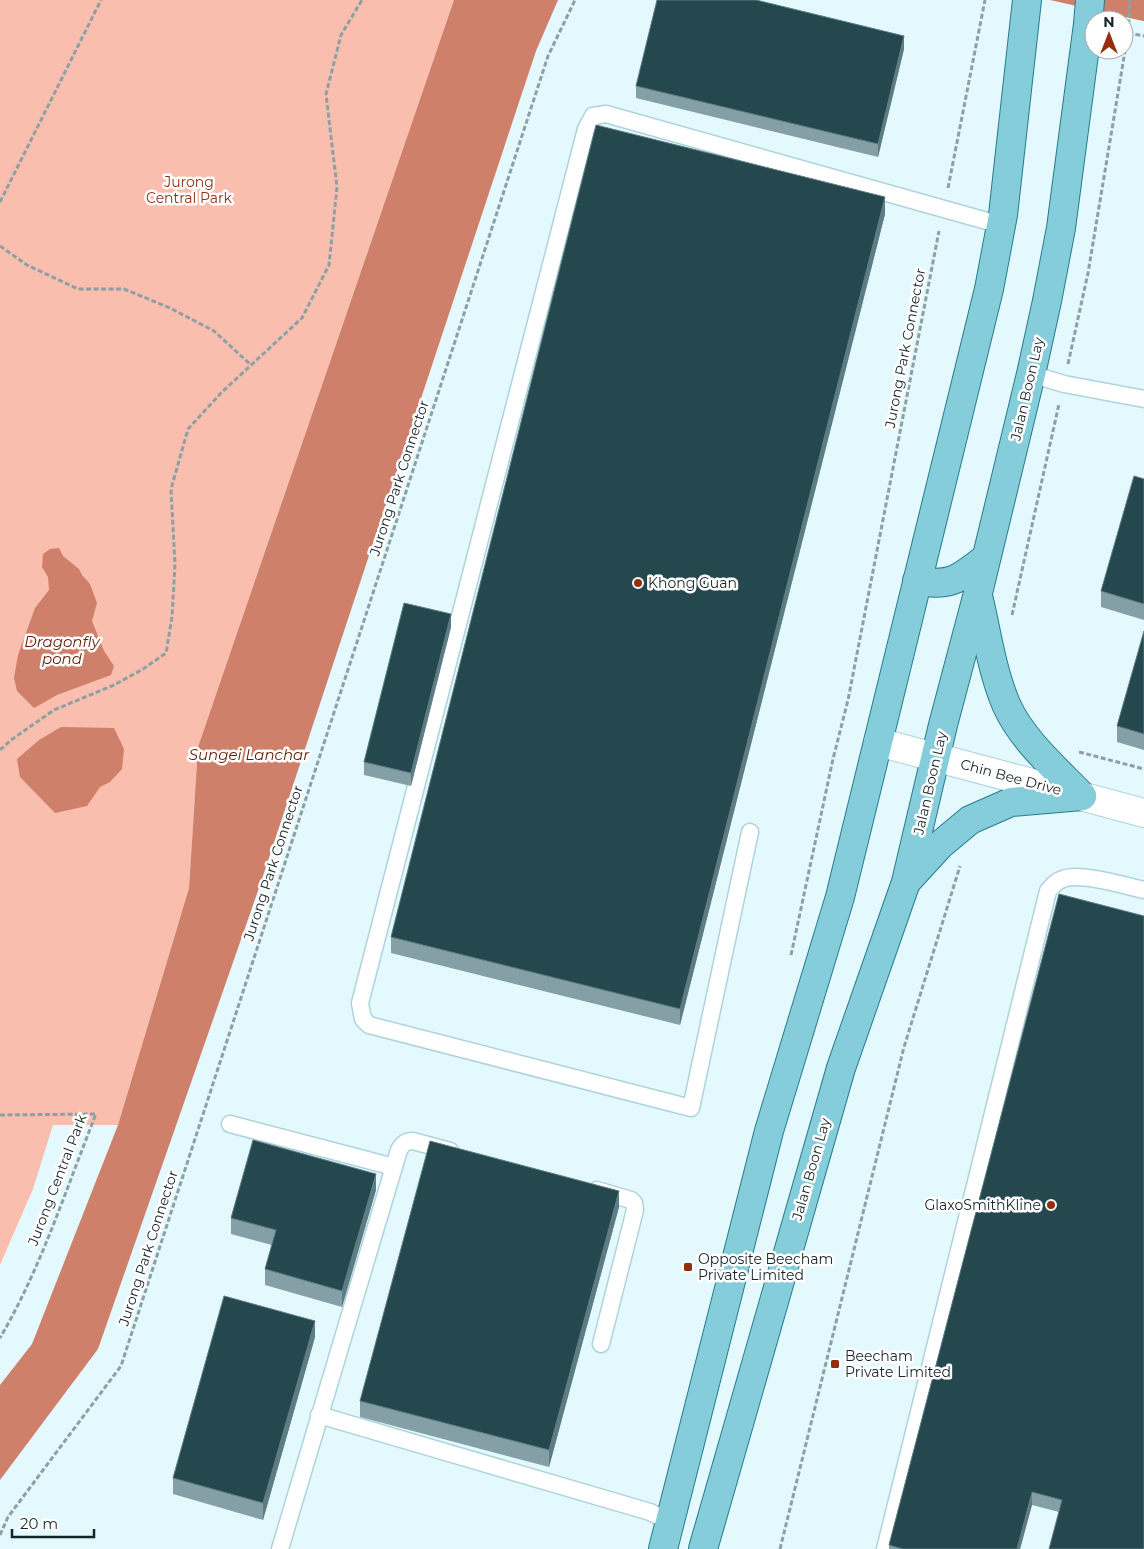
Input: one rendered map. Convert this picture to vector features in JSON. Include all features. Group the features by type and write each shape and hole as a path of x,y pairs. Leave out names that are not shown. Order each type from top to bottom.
{"main road":[{"path":"663,1549 769,1131 840,897 989,289 1001,225 1027,0"},
{"name":"Jalan Boon Lay","path":"702,1549 841,1068 906,882 978,593 1047,301 1061,228 1090,7"},
{"path":"917,581 944,584 959,578 986,558"},
{"path":"978,593 992,659 1006,705 1030,742 1082,796"},
{"path":"906,882 940,845 970,820 1011,802 1082,796"}],"street":[{"name":"Chin Bee Drive","path":"878,742 1144,813"}],"lane":[{"path":"750,832 690,1108 369,1025 363,1019 360,1003 586,129 593,116 606,114 1001,225"},
{"path":"1031,374 1064,384 1144,398"},
{"path":"885,1549 1048,891 1063,878 1075,876 1144,890"},
{"path":"230,1124 394,1167"},
{"path":"280,1549 399,1150 407,1141 413,1141 461,1154"},
{"path":"585,1187 631,1200 634,1203 635,1210 601,1344"},
{"path":"320,1415 650,1512 670,1522"}],"path":[{"path":"0,202 101,0"},
{"path":"0,750 10,740 54,710 114,685 143,669 166,653 172,617 175,565 170,489 188,429 222,392 302,318 329,265 336,187 326,94 341,35 362,0"},
{"name":"Jurong Park Connector","path":"0,1535 8,1517 121,1366 548,56 575,0"},
{"name":"Jurong Park Connector","path":"848,700 984,0"},
{"path":"1130,0 1128,33 1144,36"},
{"path":"0,246 27,265 78,290 124,290 170,308 214,332 251,365"},
{"path":"1077,752 1144,769"},
{"path":"780,1549 904,1047 963,858"},
{"name":"Jurong Central Park","path":"0,1115 96,1114 32,1277 0,1338"}],"green space":[{"name":"Jurong Central Park","path":"0,0 454,0 198,747 189,888 118,1125 53,1125 33,1189 0,1265"}],"water":[{"name":"Sungei Lanchar","path":"454,0 558,0 536,51 259,888 98,1349 0,1480 0,1385 32,1344 118,1125 189,888 198,747"},
{"path":"1050,0 1144,0 1144,21 1134,19 1134,10 1094,10"},
{"name":"Dragonfly pond","path":"59,548 63,556 79,569 90,584 97,603 92,621 104,651 114,666 111,675 57,695 34,708 17,691 14,678 18,655 35,608 49,590 48,577 42,567 43,554 50,549"},
{"path":"61,727 114,728 124,749 122,769 110,782 100,787 87,806 55,813 20,777 17,759 39,740"}],"building":[{"path":"657,0 756,0 904,36 878,144 636,86"},
{"name":"Khong Guan","path":"596,125 885,197 680,1009 391,937"},
{"path":"1134,476 1144,479 1144,604 1101,591"},
{"path":"404,603 451,614 411,773 364,762"},
{"path":"1144,631 1144,734 1117,726"},
{"name":"GlaxoSmithKline","path":"1059,894 1144,916 1144,1549 1049,1549 1062,1500 1032,1492 1017,1549 903,1549 889,1545"},
{"path":"253,1140 376,1174 342,1291 265,1269 276,1230 231,1218"},
{"path":"430,1141 619,1191 549,1450 360,1401"},
{"path":"224,1296 315,1321 263,1503 173,1478"}],"place":[{"name":"Khong Guan","path":"638,583"},
{"name":"GlaxoSmithKline","path":"1051,1205"},
{"name":"Opposite Beecham Private Limited","path":"688,1267"},
{"name":"Beecham Private Limited","path":"835,1364"}]}
